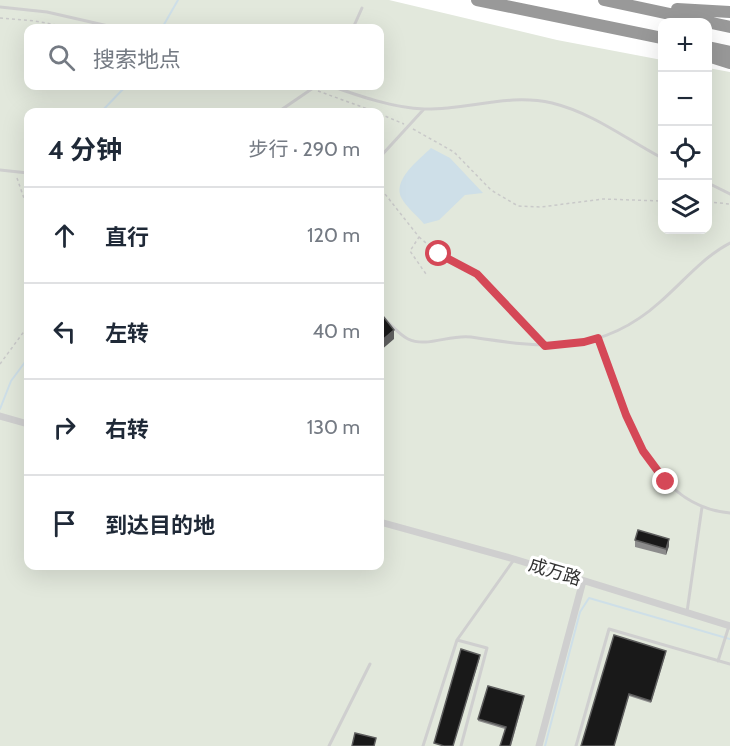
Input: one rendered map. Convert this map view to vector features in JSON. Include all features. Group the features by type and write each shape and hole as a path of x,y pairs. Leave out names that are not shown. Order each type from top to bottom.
{"highway":[{"path":"477,0 622,29 658,39"},
{"path":"604,0 730,27"},
{"path":"639,6 730,12"},
{"path":"712,48 730,52"},
{"path":"712,57 730,63"}],"street":[{"path":"0,416 24,423"},
{"name":"成万路","path":"384,523 514,559 729,626"},
{"path":"539,746 583,581"}],"lane":[{"path":"0,7 47,12 100,24"},
{"path":"355,24 362,8"},
{"path":"284,108 310,90"},
{"path":"345,90 387,102 424,109 519,99 552,103 610,126 658,155"},
{"path":"384,153 424,109"},
{"path":"0,170 24,173"},
{"path":"712,185 730,194"},
{"path":"384,318 407,338 422,342 458,335 518,345 545,346 584,342 617,332 649,312 706,260 730,243"},
{"path":"598,338 626,415 643,451 666,482 702,507 730,513"},
{"path":"687,612 702,507"},
{"path":"423,746 457,640 514,559"},
{"path":"718,661 729,626"},
{"path":"576,746 609,629 730,664"},
{"path":"457,640 487,648 460,746"},
{"path":"329,746 370,664"}],"path":[{"path":"0,18 44,24"},
{"path":"314,90 365,108"},
{"path":"432,140 454,152 491,190 518,206 541,207 585,201 658,201"},
{"path":"15,172 24,198"},
{"path":"384,195 419,237 439,254 477,274 545,346"},
{"path":"712,202 730,204"},
{"path":"419,237 410,250 426,274"},
{"path":"0,364 24,331"}],"shaded area":[{"path":"0,0 389,0 557,40 658,59 658,234 712,234 712,69 730,72 730,746 0,746"},
{"path":"431,148 450,158 483,193 465,195 439,220 424,224 402,199 400,185 408,170"}],"building":[{"path":"384,317 394,330 384,339"},
{"path":"638,530 669,539 666,549 635,540"},
{"path":"614,635 666,651 651,701 629,694 614,746 581,746"},
{"path":"461,649 480,655 453,746 444,746 434,743"},
{"path":"488,686 524,696 510,746 500,746 506,727 478,719"},
{"path":"355,733 376,738 374,746 352,746"}],"waterway":[{"path":"164,24 178,0"},
{"path":"105,108 122,90"},
{"path":"0,409 11,381 24,363"},
{"path":"545,746 580,612 589,598 730,639"}],"route":[{"path":"439,254 477,274 545,346 584,342 598,338 626,415 643,451 666,482"}]}
